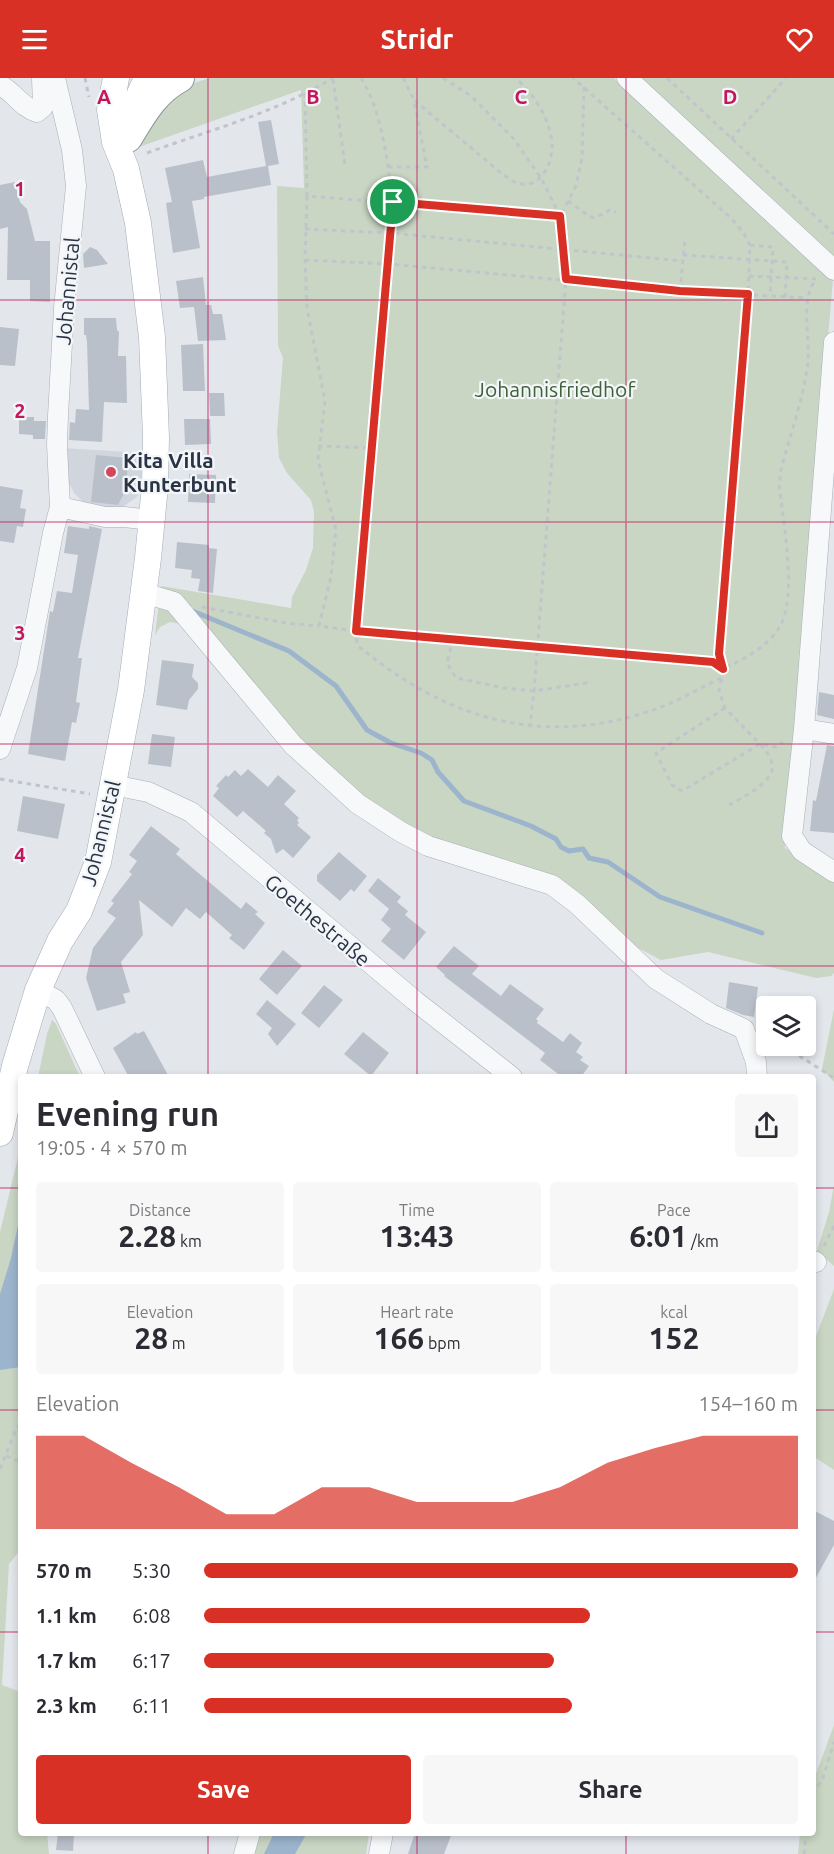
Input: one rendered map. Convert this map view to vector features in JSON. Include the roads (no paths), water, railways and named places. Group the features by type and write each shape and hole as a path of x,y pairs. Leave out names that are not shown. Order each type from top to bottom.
{"highway":[{"path":"129,138 156,97 180,78"}],"main road":[{"name":"Johannistal","path":"0,1133 15,1066 38,990 60,941 79,911 98,862 131,690 144,593 152,520 156,437 152,337 138,223 126,169 115,142 110,110 116,78"},
{"name":"Johannistal","path":"126,169 130,119 147,78"}],"street":[{"path":"0,85 10,91 27,108 37,112 43,107 42,78"},
{"name":"Johannistal","path":"0,749 8,699 27,668 60,507 58,416 64,308 76,186 72,150 55,78"},
{"path":"627,78 834,270"},
{"path":"834,342 804,729 792,836 801,851 834,872"},
{"path":"60,507 105,517 152,520"},
{"path":"144,593 174,602 293,745 358,804 401,832 428,846 552,885 577,904 656,979 711,1014 744,1029 756,1062 757,1074"},
{"path":"804,729 834,735"},
{"name":"Goethestraße","path":"113,785 148,792 191,812 406,993 508,1074"},
{"path":"38,990 56,1000 62,1008 94,1074"},
{"path":"244,1854 249,1836"},
{"path":"379,1854 382,1836"}],"water":[{"path":"18,1225 18,1367 0,1370 0,1294"},
{"path":"273,1836 305,1836 295,1854 264,1854"}],"waterway":[{"path":"190,610 289,651 336,686 367,730 432,760 438,772 464,801 531,826 556,839 561,847 569,851 583,849 589,858 608,862 660,897 762,933"}],"place":[{"name":"Kita Villa Kunterbunt","path":"111,472"}],"park label":[{"name":"Johannisfriedhof","path":"555,389"}]}
